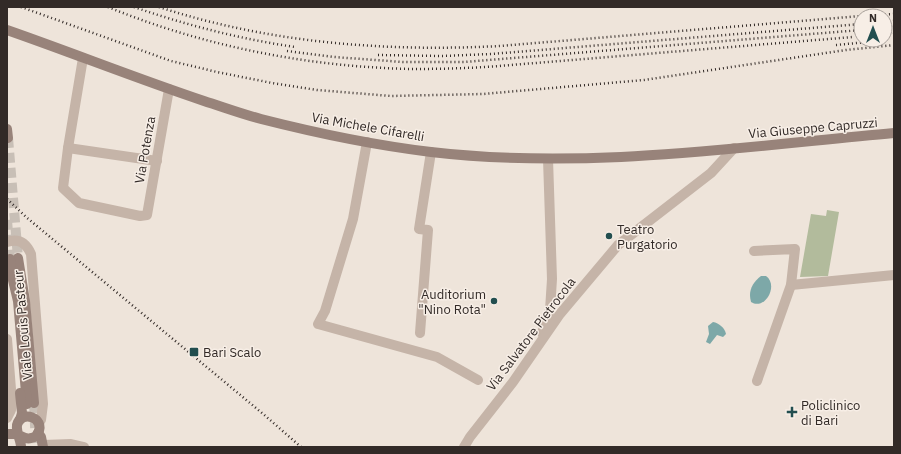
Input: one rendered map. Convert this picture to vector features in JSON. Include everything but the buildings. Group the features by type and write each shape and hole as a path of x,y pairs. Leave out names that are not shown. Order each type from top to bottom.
{"main road":[{"name":"Via Michele Cifarelli","path":"10,31 169,89 259,118 367,142 431,152 491,157 548,159 622,157 734,148"},
{"name":"Via Giuseppe Capruzzi","path":"734,148 894,133"},
{"path":"12,276 18,301 31,404 25,301 14,258 12,276 11,302 22,408 17,427 21,440 21,447"},
{"path":"7,426 12,426 19,422 22,418 30,416 38,422 39,430 33,438 29,439 19,435 7,434"},
{"path":"38,433 41,437 43,446"}],"street":[{"path":"83,58 68,148 156,161"},
{"name":"Via Potenza","path":"68,148 63,188 79,203 140,216 147,215 169,89"},
{"path":"367,142 353,219 325,311 318,324 437,357 478,380"},
{"name":"Via Salvatore Pietrocola","path":"464,447 560,314 618,245 711,173 734,148"},
{"path":"420,333 428,230 419,229 431,152"},
{"path":"537,347 551,303 552,280 548,159"},
{"name":"Viale Louis Pasteur","path":"7,242 14,240 22,242 31,254 43,404 41,420 38,422"},
{"path":"754,251 795,249 791,285 757,381"},
{"path":"791,285 894,275"},
{"name":"Viale Louis Pasteur","path":"7,339 12,402 12,410 7,418"},
{"path":"43,446 71,444 84,447"}],"green space":[{"path":"827,210 839,212 828,276 800,277 811,214 826,216"}],"water":[{"path":"761,276 766,276 770,280 771,291 765,300 756,304 751,302 750,291 755,281"},
{"path":"713,322 721,326 726,334 723,337 717,335 710,344 706,342 709,334 708,326"}],"tunnel":[{"path":"8,138 18,258"},
{"path":"7,220 10,259"},
{"path":"34,403 36,447"}],"railway":[{"path":"21,7 171,61 272,83 317,90 391,96 483,94 644,80 846,50 894,45"},
{"path":"108,7 181,33 257,52 334,64 412,69 499,66 853,37"},
{"path":"134,7 213,31 295,47"},
{"path":"159,7 201,19 285,37 371,46 414,48 500,46 853,17"},
{"path":"378,55 442,56 491,54 853,25"},
{"path":"287,51 334,57 403,62 464,62 853,31"},
{"path":"836,45 853,43"},
{"path":"7,199 26,217 301,447"}],"place":[{"name":"Teatro Purgatorio","path":"609,236"},
{"name":"Auditorium \"Nino Rota\"","path":"494,301"},
{"name":"Bari Scalo","path":"194,352"},
{"name":"Policlinico di Bari","path":"792,412"}]}
